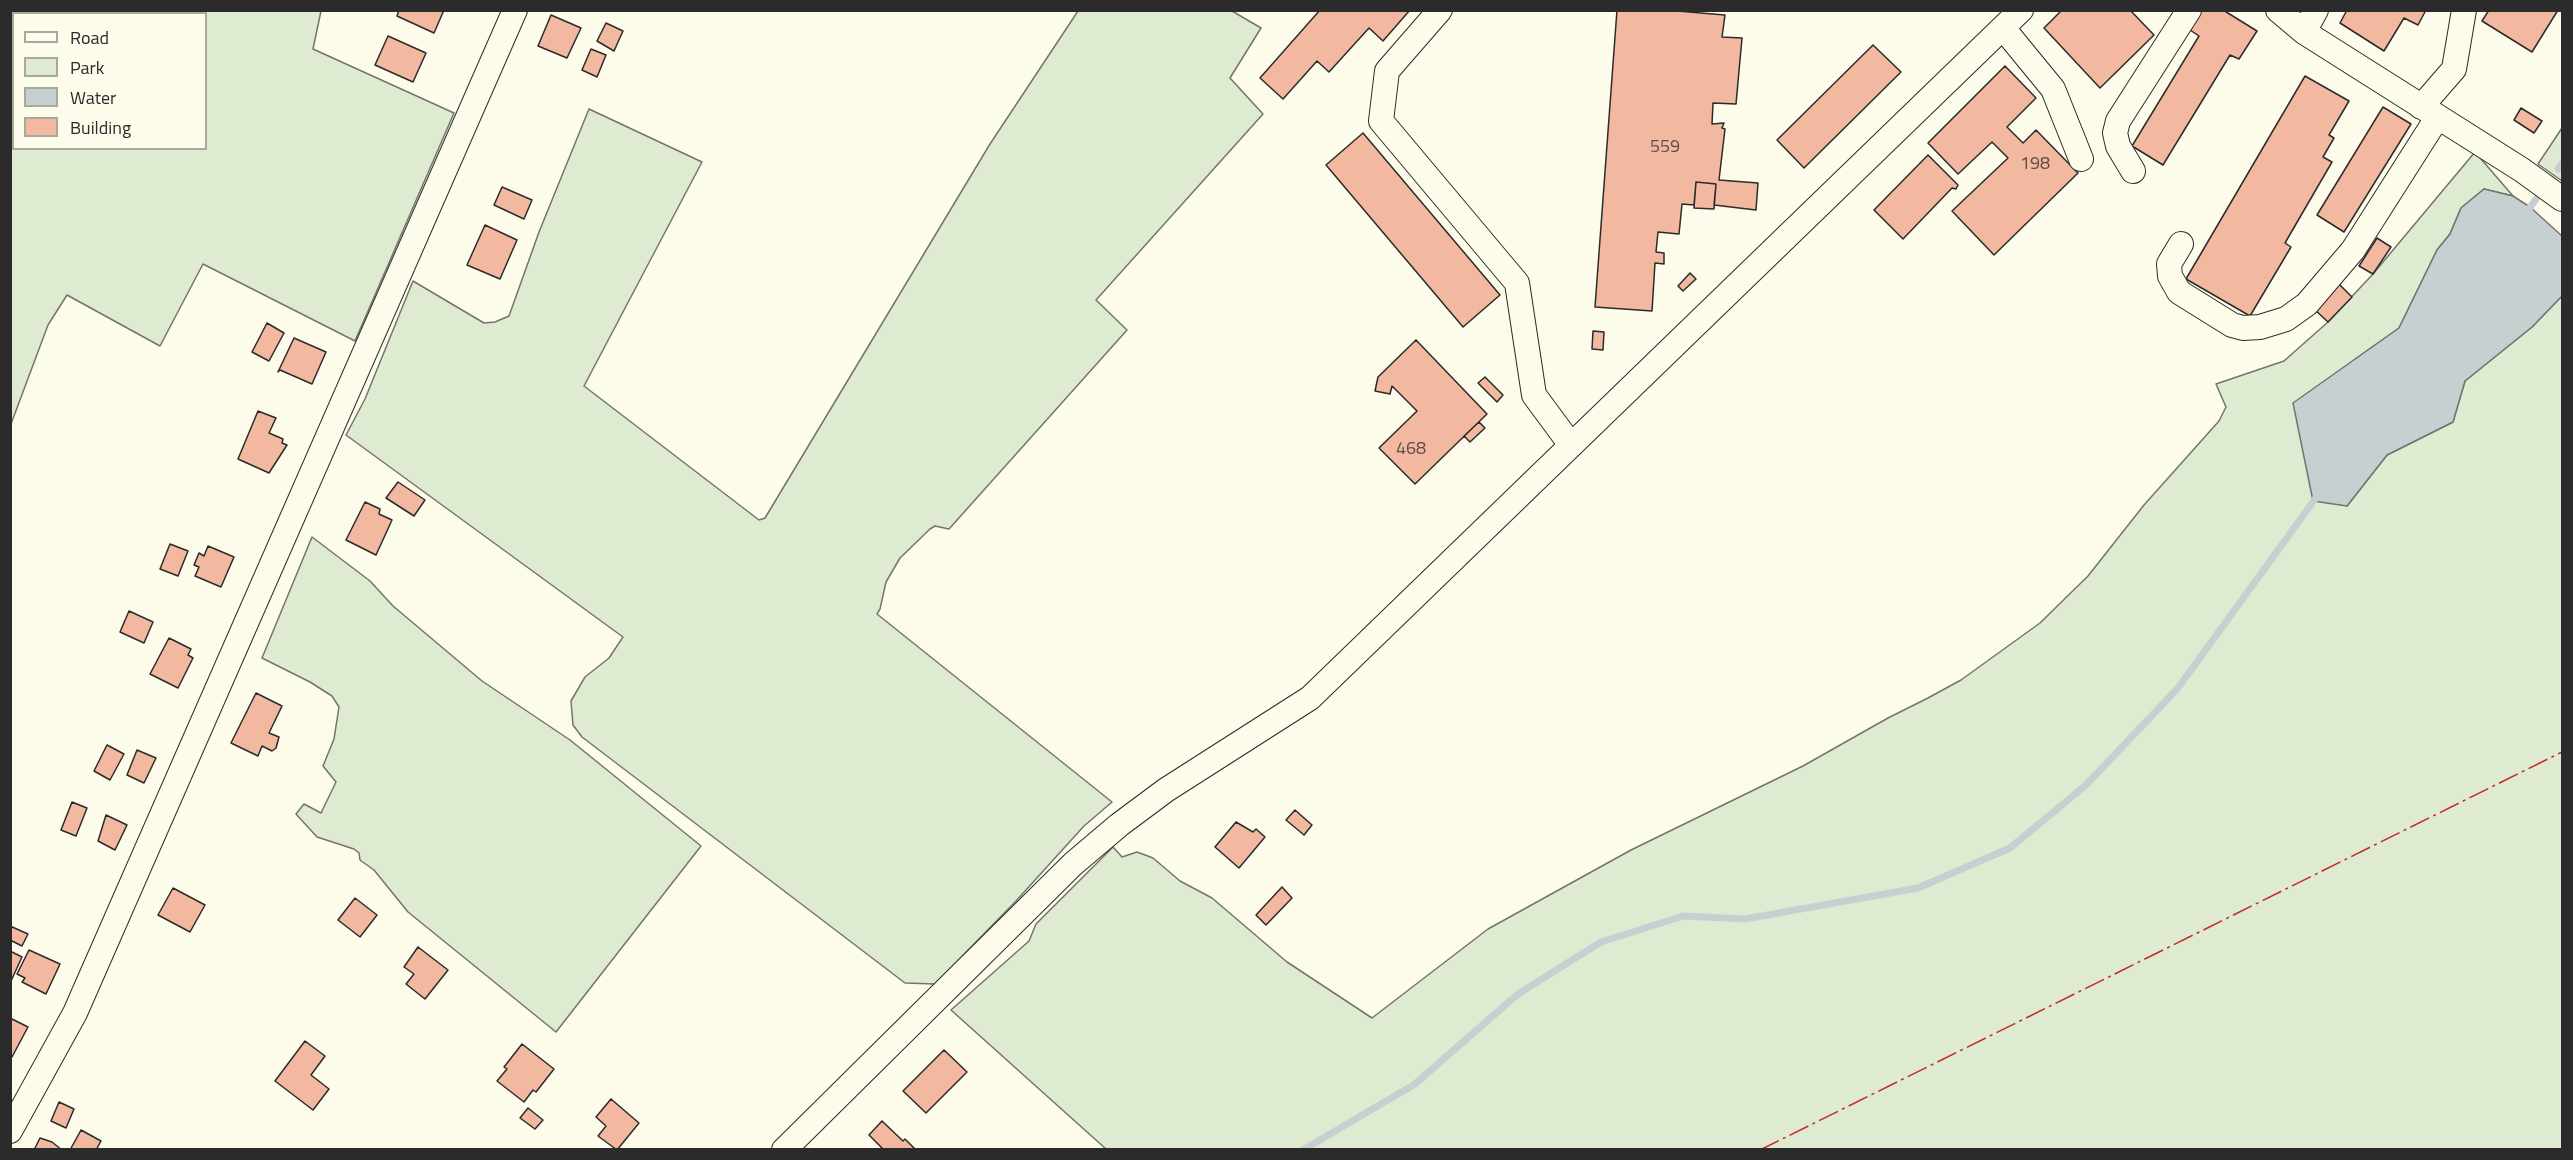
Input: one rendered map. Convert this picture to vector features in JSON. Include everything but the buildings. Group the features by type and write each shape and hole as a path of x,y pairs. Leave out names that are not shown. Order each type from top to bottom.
{"street":[{"path":"10,1131 75,1013 514,10"},
{"path":"1440,10 1387,70 1381,121 1517,283 1534,395 1571,445"},
{"path":"784,1149 1073,864 1119,825 1166,790 1310,698 2021,10"},
{"path":"2133,171 2118,146 2115,133 2118,121 2189,10"},
{"path":"2278,10 2304,32 2522,170 2562,199"},
{"path":"2304,32 2316,10"},
{"path":"2181,244 2169,264 2170,276 2179,292 2232,324 2243,328 2260,327 2286,319 2307,304 2353,250 2454,69 2464,10"},
{"path":"2003,28 2053,89 2081,159"}],"green space":[{"path":"321,11 313,49 454,113 355,341 203,264 160,346 67,295 48,325 11,424 10,137 12,133 12,150 207,150 207,12 41,12"},
{"path":"1078,11 1232,11 1261,28 1230,78 1263,114 1096,300 1127,330 949,529 935,526 930,529 900,558 886,582 877,614 1112,802 1084,826 1016,901 935,984 905,983 582,737 573,725 571,701 585,677 609,658 623,637 346,435 365,399 413,281 484,323 495,322 509,316 539,232 589,109 702,162 584,386 759,520 765,518 990,144"},
{"path":"2562,128 2562,181 2538,164"},
{"path":"2475,152 2513,196 2484,189 2461,208 2450,234 2437,250 2399,328 2354,360 2347,506 2387,455 2453,422 2465,381 2532,327 2562,296 2562,1149 1106,1149 951,1010 1029,941 1036,924 1113,847 1122,857 1137,852 1153,858 1180,881 1212,898 1287,962 1372,1018 1488,929 1631,850 1803,766 1961,680 2040,623 2088,576 2144,505 2219,421 2226,407 2216,384 2284,361 2328,322 2373,274"},
{"path":"312,537 370,581 393,606 482,681 570,740 701,846 556,1032 408,912 374,870 360,860 359,853 354,849 317,837 296,814 304,804 321,813 336,782 323,766 334,739 339,707 332,696 310,682 262,658"}],"water":[{"path":"2484,189 2513,196 2530,207 2562,236 2562,296 2532,327 2465,381 2453,422 2387,455 2347,506 2313,501 2293,403 2399,328 2437,250 2450,234 2461,208"}],"waterway":[{"path":"2558,169 2562,163"},
{"path":"2526,213 2536,199"},
{"path":"1303,1150 1415,1084 1518,994 1601,942 1683,916 1745,919 1918,888 2010,848 2086,785 2178,688 2318,495"}],"power":[{"path":"1760,1150 2562,752"}]}
